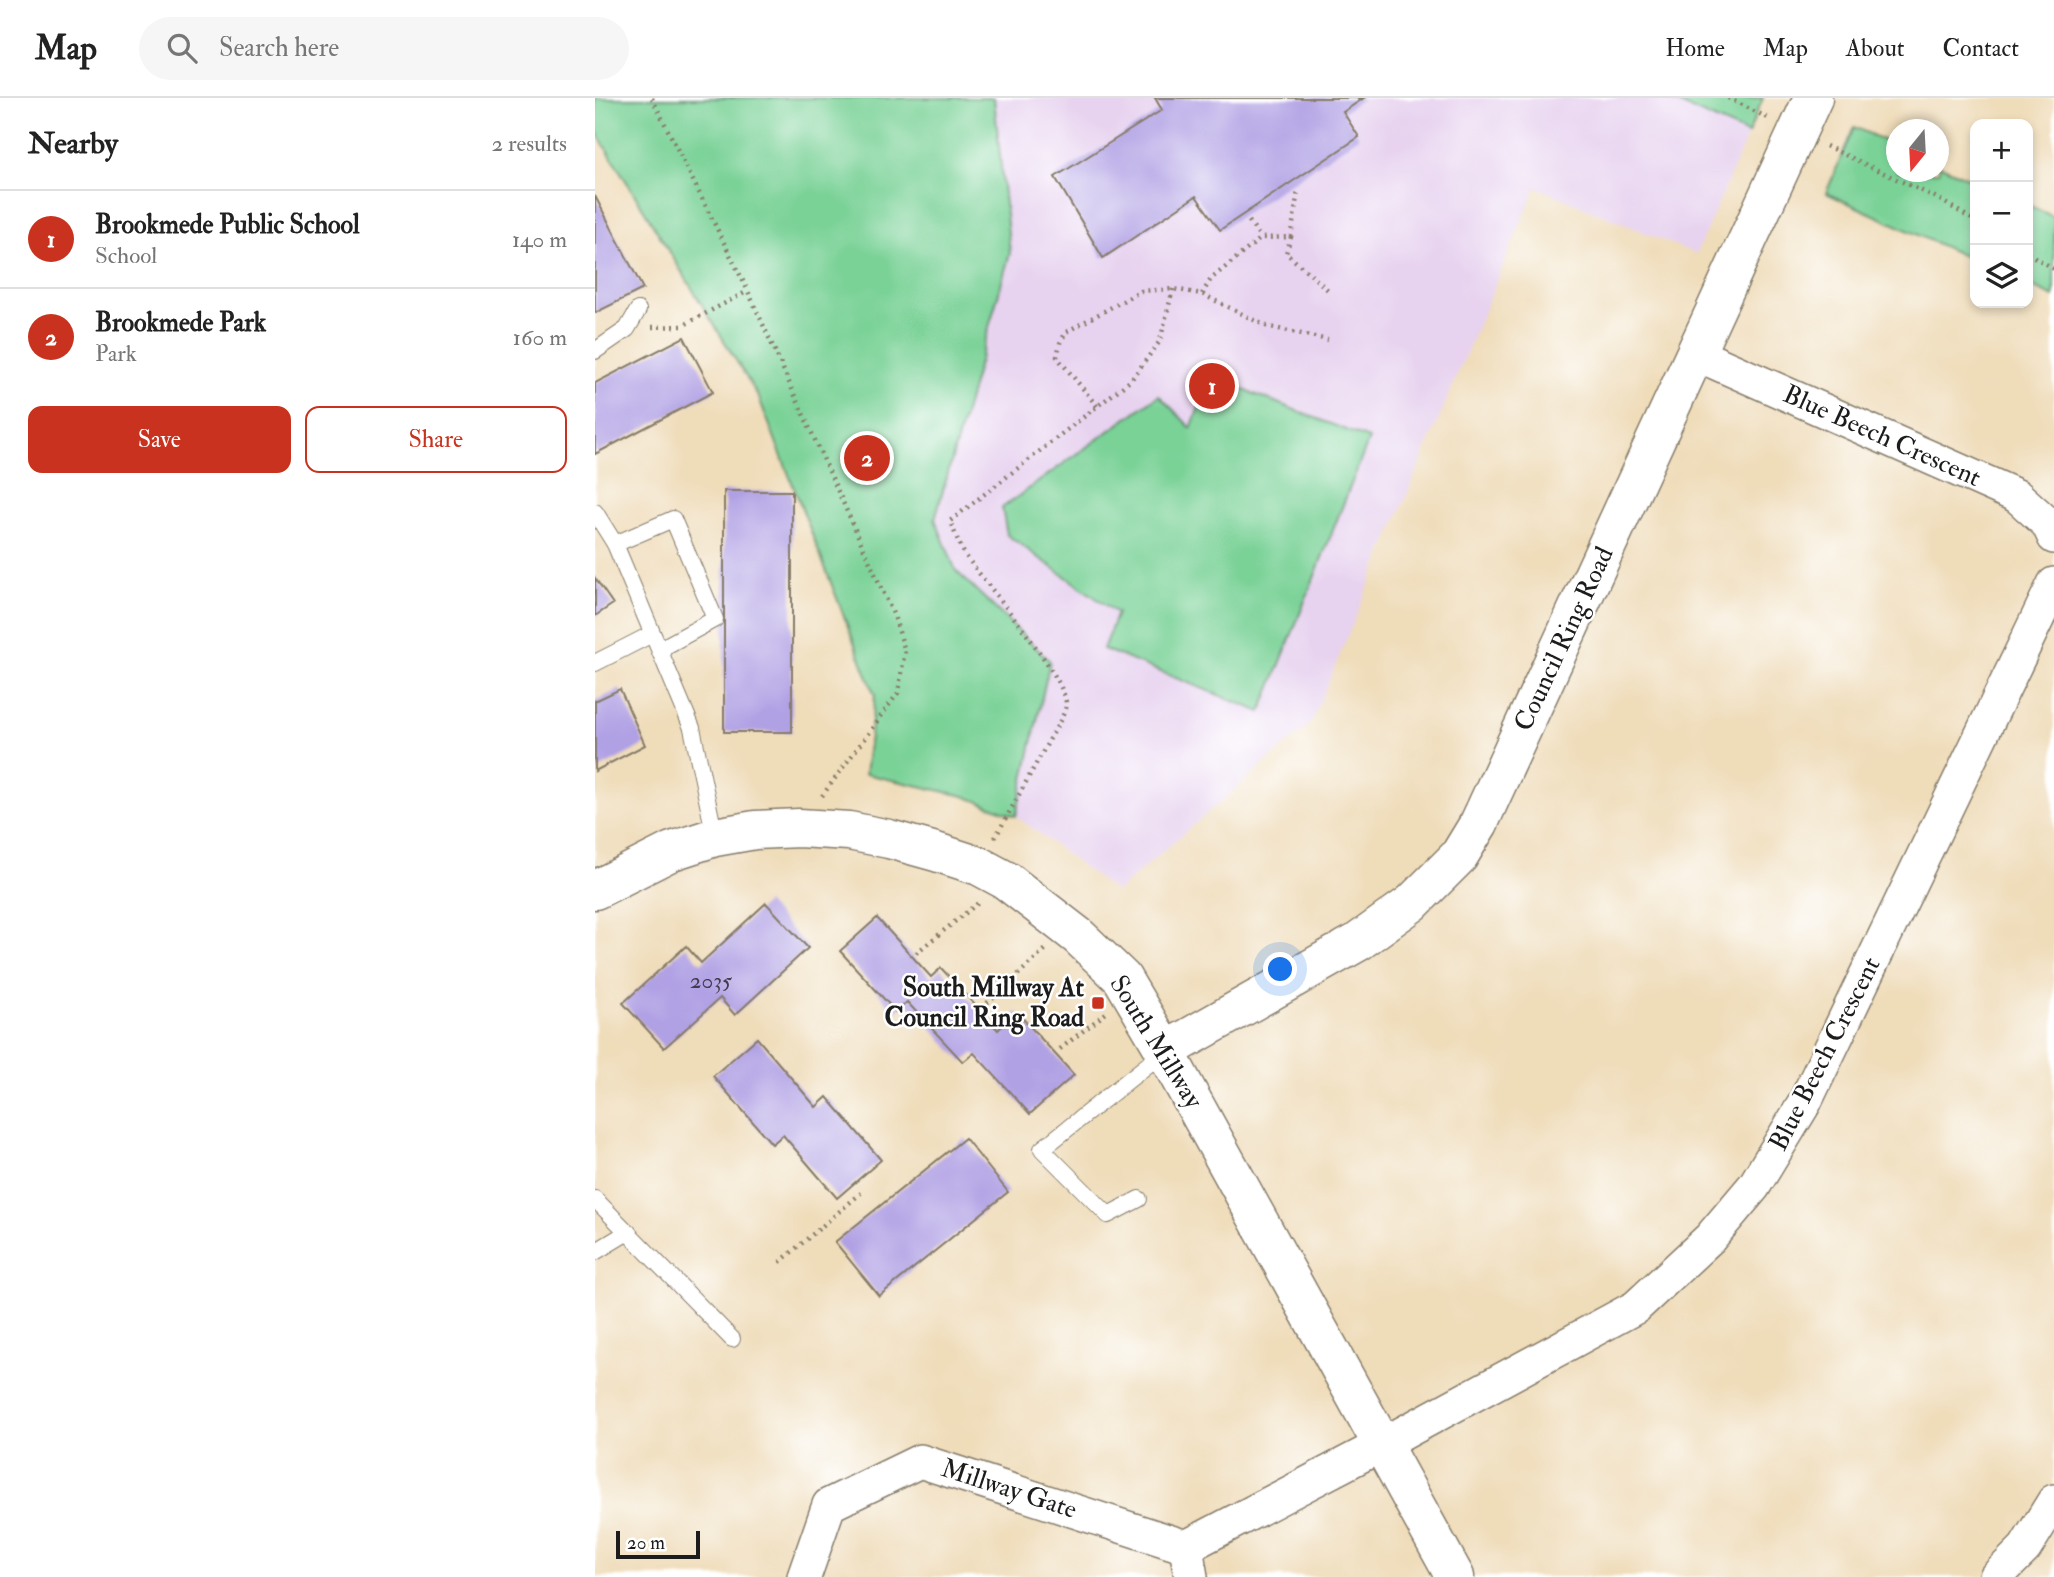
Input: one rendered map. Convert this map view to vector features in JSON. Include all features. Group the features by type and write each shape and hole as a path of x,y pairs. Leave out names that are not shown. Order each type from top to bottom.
{"street":[{"name":"Council Ring Road","path":"1165,1051 1358,942 1412,902 1459,856 1479,822 1813,98"},
{"name":"Blue Beech Crescent","path":"1696,354 2017,496 2048,524 2054,537"},
{"name":"Blue Beech Crescent","path":"1383,1444 1636,1307 1710,1238 1754,1186 1804,1104 2054,584"},
{"name":"South Millway","path":"595,890 672,851 715,837 755,830 799,828 849,831 936,852 993,873 1068,929 1122,978 1165,1051 1455,1577"},
{"name":"Millway Gate","path":"804,1577 829,1505 920,1461 1189,1562 1383,1444"},
{"path":"1996,1577 2025,1548 2054,1501"}],"lane":[{"path":"595,351 627,328 638,310"},
{"path":"595,512 615,544 692,727 715,837"},
{"path":"615,544 673,519 715,619 660,649"},
{"path":"595,663 652,634"},
{"path":"1139,1199 1108,1215 1042,1149 1165,1051"},
{"path":"595,1199 732,1339"},
{"path":"595,1252 628,1232"}],"path":[{"path":"652,98 748,291 894,616 905,651 898,693 799,828"},
{"path":"1728,98 1779,123"},
{"path":"1816,141 1937,198 1970,218"},
{"path":"1298,190 1286,253 1328,289"},
{"path":"1249,221 1261,238"},
{"path":"1202,293 1211,279 1261,238 1291,237"},
{"path":"2033,256 2054,269"},
{"path":"916,953 993,873 1066,706 1063,692 1054,676 1015,618 964,553 950,521 1131,380 1160,341 1173,289"},
{"path":"1097,406 1057,357 1060,343 1066,332 1141,291 1173,289 1202,293 1266,326 1328,340"},
{"path":"627,328 682,326 748,291"},
{"path":"987,1003 1068,929"},
{"path":"1060,1049 1131,994"},
{"path":"781,1262 861,1192"}],"shaded area":[{"path":"994,98 1666,98 1748,134 1696,254 1536,187 1311,723 1116,892 1016,816 1050,661 956,571 935,519 1010,253"}],"green space":[{"path":"595,98 994,98 1010,253 935,519 956,571 1050,661 1016,816 964,796 865,774 875,696 759,398 595,130"},
{"path":"1666,98 1763,98 1748,134"},
{"path":"1854,127 1886,141 1886,182 1949,182 1949,169 1970,179 1970,259 1826,193"},
{"path":"2033,207 2054,217 2054,297 2033,287"},
{"path":"1211,377 1369,439 1261,712 1103,649 1117,613 1007,535 1002,508 1159,395 1191,428"}],"building":[{"path":"1155,98 1364,98 1343,112 1359,137 1220,230 1196,196 1103,258 1055,177 1162,110"},
{"path":"595,196 643,289 595,313"},
{"path":"684,337 713,392 595,454 595,383"},
{"path":"724,491 792,491 792,732 724,732"},
{"path":"595,578 613,604 595,616"},
{"path":"620,689 645,745 595,771 595,701"},
{"path":"766,903 808,948 735,1015 720,998 664,1048 623,1003 686,946 701,963"},
{"path":"877,918 931,977 941,968 998,1030 1017,1012 1074,1075 1030,1114 974,1053 963,1062 907,1002 896,1012 840,951"},
{"path":"757,1038 816,1107 827,1097 881,1160 837,1198 783,1135 772,1144 713,1076"},
{"path":"965,1138 1008,1192 879,1296 835,1242"}],"place":[{"name":"Brookmede Public School","path":"1212,386"},
{"name":"Brookmede Park","path":"867,458"},
{"name":"South Millway At Council Ring Road","path":"1098,1003"}]}
